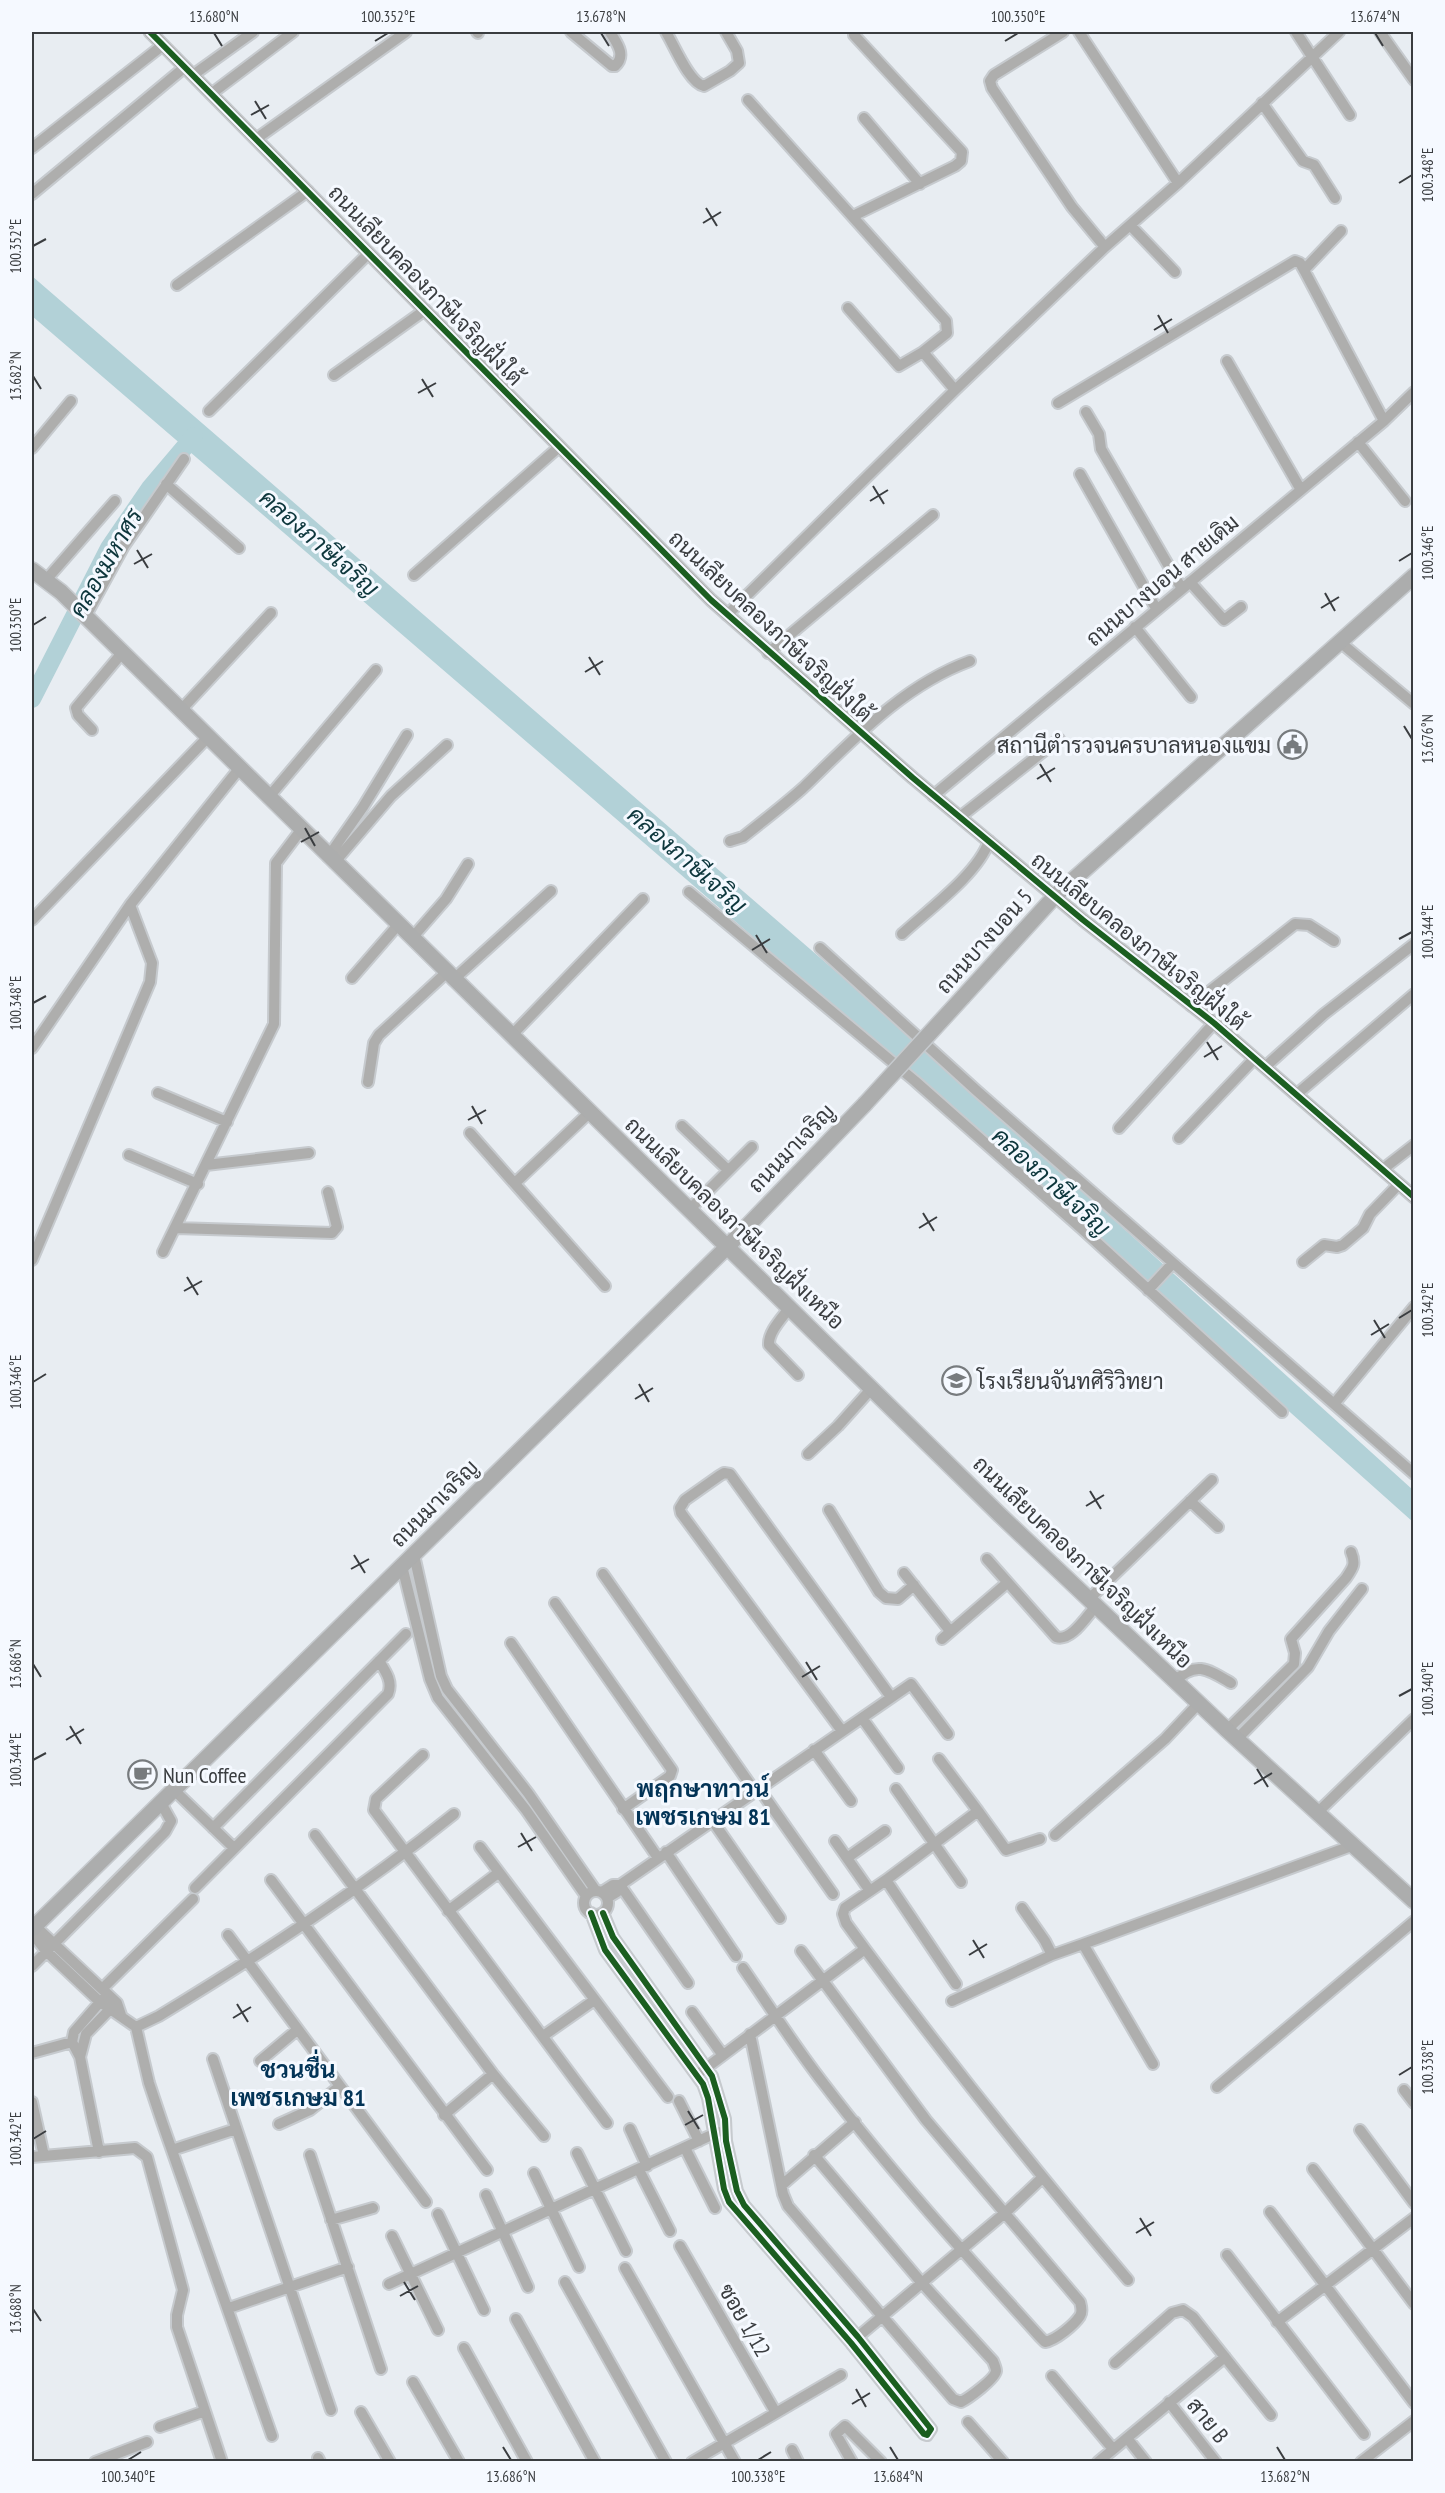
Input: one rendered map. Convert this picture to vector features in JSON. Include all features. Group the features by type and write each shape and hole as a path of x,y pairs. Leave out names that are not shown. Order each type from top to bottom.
{"main road":[{"name":"ถนนเลียบคลองภาษีเจริญฝั่งเหนือ","path":"32,570 61,592 449,976 1092,1603 1413,1901"},
{"name":"ถนนบางบอน 5","path":"865,1104 1055,896 1413,576"},
{"name":"ถนนมาเจริญ","path":"33,1929 728,1246 865,1104"}],"street":[{"name":"ถนนเลียบคลองภาษีเจริญฝั่งใต้","path":"150,32 727,615 933,796 1214,1023 1413,1197"},
{"path":"32,194 189,71 253,32"},
{"path":"211,94 292,32"},
{"path":"256,139 406,32"},
{"path":"571,32 612,66 615,66 621,60 621,53 610,32"},
{"path":"666,32 690,75 704,86 739,63 737,51 726,32"},
{"path":"1063,32 994,75 990,81 992,88 1072,207 1105,247"},
{"path":"1079,32 1178,183"},
{"path":"1296,32 1350,115"},
{"path":"727,615 955,390 1105,247 1178,183 1339,32"},
{"path":"1380,32 1409,63 1413,80"},
{"path":"853,216 956,166 961,160 962,152 854,35"},
{"path":"32,148 163,45"},
{"path":"748,100 946,321 947,333 923,352 899,366 849,308"},
{"path":"1262,103 1303,161 1314,165 1335,198"},
{"path":"864,118 920,184"},
{"path":"177,285 308,191"},
{"path":"1130,225 1175,272"},
{"path":"1304,270 1341,231"},
{"path":"209,411 369,253"},
{"path":"1058,403 1291,262 1300,263 1384,421"},
{"path":"334,375 425,310"},
{"path":"923,352 955,390"},
{"path":"1227,361 1301,490"},
{"name":"ถนนบางบอน สายเดิม","path":"933,796 1384,421 1413,392"},
{"path":"32,448 71,401"},
{"path":"1086,412 1099,434 1101,449 1186,586 1224,620 1241,607"},
{"path":"1358,442 1405,501"},
{"path":"414,575 559,447"},
{"path":"84,616 124,546 184,459"},
{"path":"1080,474 1157,610"},
{"path":"166,484 239,548"},
{"path":"46,580 115,501"},
{"path":"768,652 933,515"},
{"path":"181,710 271,614"},
{"path":"1135,627 1191,697"},
{"path":"1340,642 1413,705"},
{"path":"93,730 78,715 76,708 122,653"},
{"path":"730,841 743,837 797,793 859,732 933,677 970,661"},
{"path":"268,798 376,670"},
{"path":"331,860 407,735"},
{"path":"32,920 208,737"},
{"path":"960,817 1059,739"},
{"path":"331,860 392,796 447,745"},
{"path":"32,1048 130,905 239,769"},
{"path":"163,1252 274,1024 276,863 301,830"},
{"path":"902,934 970,871 982,857 989,841"},
{"path":"412,938 446,899 468,864"},
{"path":"368,1082 373,1050 379,1035 551,891"},
{"path":"689,892 915,1081 1149,1288 1282,1412"},
{"path":"511,1036 643,899"},
{"path":"32,1260 150,982 152,963 130,905"},
{"path":"1191,1006 1295,924 1308,925 1334,941"},
{"path":"352,978 398,925"},
{"path":"1265,1067 1324,1014 1413,944"},
{"path":"820,948 1171,1265 1413,1474"},
{"path":"1297,1094 1413,994"},
{"path":"1119,1128 1214,1023"},
{"path":"1179,1138 1254,1059"},
{"path":"158,1093 227,1122"},
{"path":"515,1183 589,1113"},
{"path":"682,1126 728,1170"},
{"path":"470,1133 605,1286"},
{"path":"1383,1169 1413,1145"},
{"path":"690,1209 752,1146"},
{"path":"206,1165 309,1153"},
{"path":"129,1155 198,1184"},
{"path":"1303,1262 1324,1245 1336,1247 1343,1245 1363,1228 1370,1214 1399,1184"},
{"path":"176,1228 332,1233 337,1227 328,1192"},
{"path":"1149,1288 1171,1265"},
{"path":"790,1307 773,1330 769,1345 798,1375"},
{"path":"1334,1404 1413,1307"},
{"path":"808,1454 872,1389"},
{"path":"842,1731 681,1513 680,1508 685,1500 719,1476 724,1473 730,1474 891,1697"},
{"path":"987,1559 1053,1634 1060,1638 1068,1636 1092,1603 1212,1480"},
{"path":"1190,1502 1218,1527"},
{"path":"829,1510 879,1592 891,1600 898,1599 914,1585"},
{"path":"1232,1734 1294,1664 1295,1653 1291,1639 1353,1568 1354,1560 1351,1552"},
{"path":"408,1561 436,1677 438,1698 608,1906 603,1913"},
{"path":"408,1561 436,1677 491,1745 557,1843"},
{"path":"904,1573 946,1635 1007,1583"},
{"path":"603,1574 833,1894"},
{"path":"1232,1734 1308,1667 1329,1631 1362,1589"},
{"path":"555,1604 672,1770 670,1776 623,1809"},
{"path":"213,1828 406,1634"},
{"path":"512,1643 623,1809 662,1855 736,1956"},
{"path":"99,2152 80,2057 72,2042 74,2032 103,1995 234,1848 388,1694 390,1684 379,1661"},
{"path":"1175,1681 1184,1672 1192,1669 1211,1671 1231,1683"},
{"path":"603,1913 613,1937 712,2076 725,2119 737,2191 744,2205 854,2340 924,2434 930,2433 931,2428 854,2340 729,2202 724,2189 708,2098 703,2084 605,1950 591,1913 584,1904 613,1885 620,1885 910,1684 948,1734"},
{"path":"1055,1836 1165,1739 1198,1703"},
{"path":"862,1718 898,1768"},
{"path":"1318,1812 1413,1719"},
{"path":"482,1753 491,1745"},
{"path":"814,1750 851,1801"},
{"path":"423,1755 376,1799 373,1806 448,1911 607,2123"},
{"path":"939,1759 1006,1850 1040,1839"},
{"path":"896,1789 962,1882"},
{"path":"174,1790 234,1848"},
{"path":"32,1965 165,1832 171,1821 161,1803"},
{"path":"978,1811 845,1908 843,1914 846,1923 931,2038 1042,2178 1128,2280"},
{"path":"136,2026 159,2016 356,1888 406,1853 454,1814"},
{"path":"712,1820 780,1918"},
{"path":"847,1858 885,1831"},
{"path":"315,1835 494,2074 544,2136"},
{"path":"835,1841 870,1891"},
{"path":"952,2001 1052,1955 1354,1845"},
{"path":"480,1847 593,2001 668,2097"},
{"path":"448,1911 498,1873"},
{"path":"270,1880 487,2170"},
{"path":"886,1880 956,1984"},
{"path":"620,1885 688,1983"},
{"path":"1022,1908 1052,1955"},
{"path":"591,1913 603,1913"},
{"path":"1217,2087 1413,1921"},
{"path":"33,1929 49,1947 136,2026 149,2083 272,2436"},
{"path":"228,1935 426,2202"},
{"path":"1083,1944 1153,2064"},
{"path":"697,2075 722,2054 865,1949"},
{"path":"743,1968 823,2083 855,2122 961,2248 1040,2337 1045,2342 1052,2341 1080,2316 1082,2309 1080,2302 926,2120 801,1951"},
{"path":"543,2036 593,2001"},
{"path":"80,2057 86,2034 113,2006"},
{"path":"692,2012 722,2054"},
{"path":"261,2061 297,2030"},
{"path":"750,2034 783,2194 788,2206 952,2399 961,2402 968,2399 994,2376 996,2369 993,2361 921,2282 814,2155"},
{"path":"32,2053 72,2042"},
{"path":"213,2059 332,2410"},
{"path":"444,2115 494,2074"},
{"path":"279,2124 310,2110 339,2087"},
{"path":"1404,2090 1413,2103"},
{"path":"32,2102 44,2156"},
{"path":"679,2102 699,2141"},
{"path":"782,2185 814,2155 855,2122"},
{"path":"172,2150 236,2129"},
{"path":"630,2129 643,2168 670,2231"},
{"path":"389,2284 726,2130"},
{"path":"1360,2130 1413,2202"},
{"path":"32,2157 135,2148 147,2157 183,2290 177,2315 177,2327 222,2462"},
{"path":"685,2148 715,2208"},
{"path":"577,2153 626,2251"},
{"path":"310,2155 381,2369"},
{"path":"1313,2169 1413,2304"},
{"path":"534,2173 579,2267"},
{"path":"854,2340 1006,2212 1042,2178"},
{"path":"486,2195 528,2287"},
{"path":"331,2220 373,2208"},
{"path":"1270,2212 1413,2403"},
{"path":"438,2214 484,2310"},
{"path":"1277,2322 1413,2218"},
{"path":"392,2236 438,2330"},
{"name":"ซอย 1/12","path":"680,2246 777,2413"},
{"path":"1227,2255 1364,2434"},
{"path":"229,2308 348,2267"},
{"path":"625,2268 735,2462"},
{"path":"565,2282 666,2462"},
{"path":"1115,2363 1172,2313 1183,2310 1193,2317 1271,2415"},
{"path":"516,2319 595,2462"},
{"path":"464,2348 527,2462"},
{"path":"1098,2462 1225,2357"},
{"path":"692,2462 841,2375"},
{"path":"1052,2376 1113,2449"},
{"path":"414,2382 459,2462"},
{"name":"สาย B","path":"1169,2403 1216,2462"},
{"path":"160,2427 205,2411"},
{"path":"361,2412 390,2462"},
{"path":"968,2422 1003,2462"},
{"path":"852,2462 836,2434 845,2426 881,2462"},
{"path":"1361,2462 1412,2426"},
{"path":"1127,2438 1146,2462"},
{"path":"95,2462 147,2442"},
{"path":"792,2450 798,2462"}],"water":[{"name":"คลองภาษีเจริญ","path":"32,276 914,1039 1413,1490 1413,1522 895,1059 32,316"}],"waterway":[{"name":"คลองมหาศร","path":"32,699 109,548 150,488 194,436"}],"cycle path":[{"path":"150,32 711,600 913,778 1083,920 1214,1023 1414,1197"},
{"path":"591,1913 605,1950 703,2084 708,2098 724,2189 729,2202 927,2435 931,2429 858,2337 744,2205 737,2191 726,2141 725,2119 712,2076 613,1937 603,1913"}],"place":[{"name":"สถานีตำรวจนครบาลหนองแขม","path":"1292,745"},
{"name":"โรงเรียนจันทศิริวิทยา","path":"956,1381"},
{"name":"Nun Coffee","path":"142,1775"}],"district":[{"name":"พฤกษาทาวน์ เพชรเกษม 81","path":"703,1803"},
{"name":"ชวนชื่น เพชรเกษม 81","path":"298,2084"}]}
